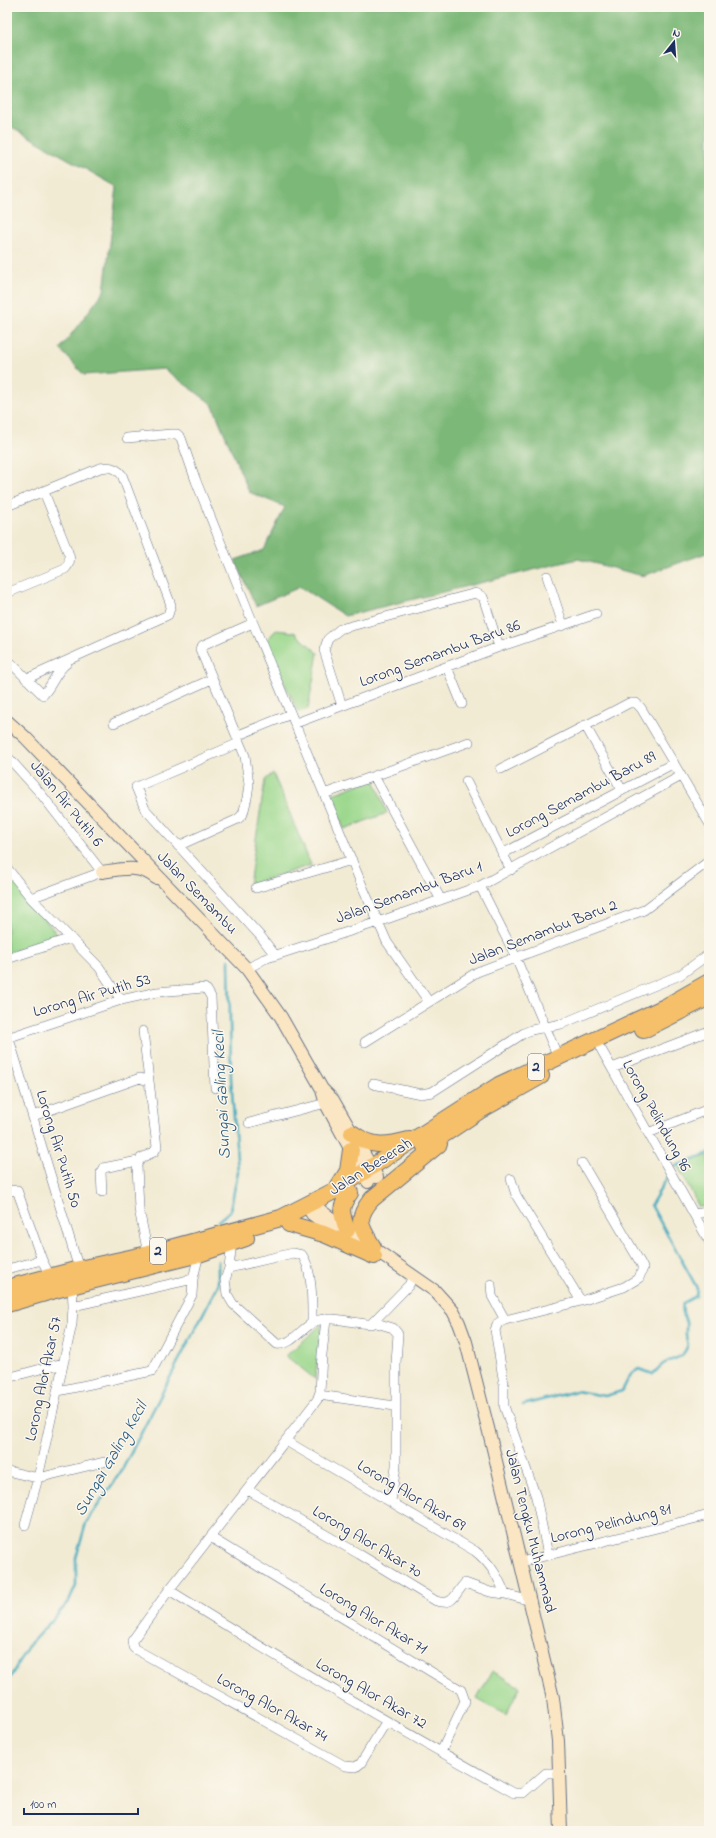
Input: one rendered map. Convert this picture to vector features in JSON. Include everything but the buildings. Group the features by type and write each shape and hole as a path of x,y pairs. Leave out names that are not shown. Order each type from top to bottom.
{"highway":[{"name":"Jalan Beserah","path":"7,1288 79,1269 148,1254 198,1239 262,1224 314,1208 350,1192 418,1138 499,1085 665,1007 709,982"},
{"name":"Jalan Beserah","path":"7,1304 72,1285 199,1254 289,1224 314,1208 334,1191 370,1175 535,1079 670,1017 709,996"},
{"path":"374,1252 361,1227 363,1212 372,1199 427,1153 505,1096"},
{"path":"352,1133 362,1140 379,1145 418,1138"},
{"path":"334,1191 347,1176 350,1166 351,1150"},
{"path":"347,1230 342,1212 344,1200 350,1192"},
{"path":"289,1224 324,1234 374,1252"}],"main road":[{"name":"Jalan Semambu","path":"7,711 14,718 25,737"},
{"name":"Jalan Semambu","path":"9,725 25,737 247,969 281,1017 322,1089 352,1133 370,1175"},
{"path":"102,872 131,868 141,870 151,874 187,905"},
{"name":"Jalan Semambu","path":"330,1102 351,1150 370,1175"},
{"name":"Jalan Tengku Muhammad","path":"314,1208 347,1230 374,1252"},
{"name":"Jalan Tengku Muhammad","path":"314,1208 324,1224 374,1252 435,1291 454,1311 459,1323 466,1342 489,1432 553,1698 558,1741 560,1828"}],"street":[{"path":"127,438 171,434 177,434 181,438 196,482 378,922 387,942 429,1002"},
{"path":"7,506 100,468 110,467 119,471 122,475 171,605 168,615 26,679"},
{"path":"7,593 69,566 70,556 44,492"},
{"path":"547,576 563,625"},
{"path":"342,706 324,650 328,639 332,634 340,629 475,593 483,597 499,647"},
{"name":"Lorong Semambu Baru 86","path":"296,723 499,647 596,614"},
{"path":"178,846 234,821 243,814 248,798 249,784 245,756 200,652 201,647 253,622"},
{"path":"7,659 43,695 52,685 58,671 69,660"},
{"path":"447,667 462,704"},
{"path":"114,723 212,679"},
{"path":"501,769 584,725 629,703 636,702 709,823"},
{"path":"275,956 262,938 145,809 136,787 292,714"},
{"path":"584,725 622,790"},
{"path":"324,794 469,742"},
{"name":"Jalan Air Putih 6","path":"7,756 41,794 102,872"},
{"name":"Lorong Semambu Baru 89","path":"502,854 674,763"},
{"path":"374,776 441,900"},
{"name":"Jalan Semambu Baru 1","path":"247,969 264,959 378,922 480,886 614,811 681,776"},
{"name":"Lorong Semambu Baru 89","path":"466,781 511,870"},
{"path":"256,888 352,860"},
{"name":"Jalan Semambu Baru 2","path":"365,1042 468,977 644,910 709,861"},
{"path":"7,868 31,898 99,967 120,1000"},
{"path":"31,898 102,872"},
{"path":"480,886 515,958 558,1057"},
{"path":"7,959 71,938"},
{"path":"373,1084 427,1094 524,1033 561,1024 680,975 709,954"},
{"name":"Lorong Air Putih 53","path":"7,1036 120,1000 157,992 200,988 207,990 211,997 215,1088"},
{"path":"102,1192 101,1172 103,1168 138,1161 157,1150 143,1031"},
{"path":"612,1068 709,1031"},
{"name":"Lorong Air Putih 50","path":"7,1036 33,1116 79,1269"},
{"name":"Lorong Pelindung 96","path":"601,1049 709,1241"},
{"path":"33,1116 140,1078 148,1081"},
{"path":"248,1123 330,1102"},
{"path":"648,1133 709,1109"},
{"path":"138,1161 136,1165 139,1209 148,1254"},
{"path":"548,1555 536,1497 504,1406 504,1384 495,1330 498,1323 505,1320 581,1301 617,1290 640,1278 643,1268 640,1262 582,1163"},
{"path":"511,1179 516,1195 581,1301"},
{"path":"7,1191 17,1190 42,1260 50,1276"},
{"path":"694,1214 709,1212"},
{"path":"232,1242 229,1268 225,1280 228,1298 277,1344 282,1344 289,1341 312,1322 326,1320 368,1324 373,1322 409,1285 413,1276"},
{"path":"229,1268 293,1253 302,1255 305,1260 311,1286 312,1322"},
{"path":"58,1391 152,1371 192,1295 193,1279 199,1254"},
{"path":"7,1269 42,1260"},
{"path":"73,1306 193,1279"},
{"path":"491,1284 492,1296 505,1320"},
{"name":"Lorong Alor Akar 57","path":"25,1525 38,1478 72,1324 72,1285"},
{"path":"169,1590 318,1400 326,1320"},
{"path":"373,1322 393,1328 398,1334 395,1406 396,1466 391,1501"},
{"path":"7,1378 63,1363"},
{"path":"319,1395 395,1406"},
{"name":"Lorong Alor Akar 69","path":"286,1441 391,1501 484,1558 499,1579 505,1594"},
{"path":"7,1471 38,1478 104,1462"},
{"name":"Lorong Alor Akar 70","path":"248,1490 359,1554 436,1601 447,1603 452,1600 465,1583 490,1592 505,1594"},
{"name":"Lorong Pelindung 81","path":"521,1562 709,1514"},
{"name":"Lorong Alor Akar 71","path":"210,1537 461,1690 465,1701 463,1709 441,1752"},
{"name":"Lorong Alor Akar 74","path":"169,1590 132,1641 135,1649 345,1766 356,1767 361,1763 386,1722"},
{"name":"Lorong Alor Akar 72","path":"169,1590 386,1722 514,1793 523,1793 527,1791 546,1773 559,1773"},
{"path":"505,1594 530,1601"}],"green space":[{"path":"7,7 709,7 709,552 643,576 578,559 345,616 300,587 256,606 235,560 264,550 285,507 249,492 212,404 164,369 84,375 60,349 104,291 117,187 10,126 11,92 7,92"},
{"path":"276,630 294,632 318,653 308,709 298,712 265,642"},
{"path":"273,773 311,865 249,885 265,780"},
{"path":"374,779 387,813 344,829 330,795"},
{"path":"7,871 59,937 7,953"},
{"path":"709,1155 709,1206 699,1207 678,1166"},
{"path":"322,1324 315,1379 286,1356"},
{"path":"492,1671 520,1687 506,1715 477,1699"}],"waterway":[{"name":"Sungai Galing Kecil","path":"218,1221 230,1211 238,1172 231,1078 229,960"},
{"path":"676,1166 709,1153"},
{"path":"523,1405 576,1391 605,1396 622,1391 629,1378 635,1371 639,1369 653,1374 664,1364 682,1355 686,1349 688,1344 686,1336 686,1322 682,1306 683,1303 696,1296 697,1288 651,1205 667,1178"},
{"name":"Sungai Galing Kecil","path":"7,1683 28,1646 68,1603 76,1585 76,1558 86,1523 122,1470 218,1285 218,1261"}]}
